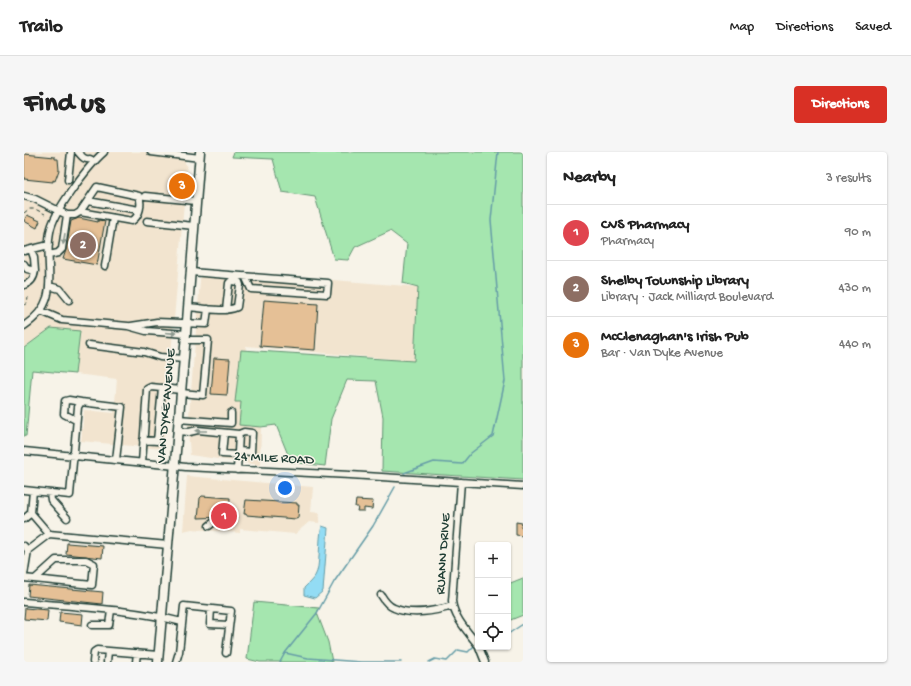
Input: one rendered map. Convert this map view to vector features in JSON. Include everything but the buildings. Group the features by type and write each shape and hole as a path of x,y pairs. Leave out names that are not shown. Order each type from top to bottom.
{"main road":[{"name":"VAN DYKE AVENUE","path":"158,659 200,155"}],"street":[{"path":"68,180 71,152"},
{"path":"81,152 80,156 87,160 92,160"},
{"path":"24,326 41,311 46,304 49,286 50,232 53,220 92,160 104,152"},
{"path":"151,152 200,155"},
{"path":"24,196 35,199 67,215 75,215 80,212 97,187 133,193 139,196 141,200 137,218 132,221 80,212"},
{"path":"145,196 196,201"},
{"path":"88,201 139,210"},
{"path":"49,255 56,254 62,249 67,215"},
{"path":"105,266 114,218"},
{"path":"147,221 194,226"},
{"path":"24,251 49,244"},
{"path":"24,285 34,278 34,258 31,249"},
{"path":"24,264 27,269 35,272"},
{"path":"191,272 245,276 328,283 327,294 251,289 245,276"},
{"path":"49,286 60,289 69,300"},
{"path":"188,307 226,310"},
{"path":"128,326 157,322 206,324 208,309"},
{"path":"41,311 62,320 128,326 146,331 208,340 203,395 162,388 151,387 148,389 142,463"},
{"path":"157,322 157,332"},
{"path":"89,345 144,352 160,357 184,359"},
{"path":"143,440 157,441 162,388"},
{"path":"76,420 64,414 65,401 69,400 122,407 116,460"},
{"path":"24,490 70,495 76,420 78,407 81,402"},
{"path":"178,419 231,423 231,412"},
{"path":"177,431 189,432 198,430 224,432 239,434 244,432 252,433 251,452 222,454 224,432"},
{"path":"237,470 239,434"},
{"name":"24 MILE ROAD","path":"24,451 174,466 523,486"},
{"name":"RUANN DRIVE","path":"461,482 452,596 453,606 463,626 475,641"},
{"path":"33,491 31,513 48,534"},
{"path":"50,493 51,500 67,518"},
{"path":"24,519 31,513"},
{"path":"209,526 215,521 226,522 233,518"},
{"path":"34,579 56,560 86,560 94,564 92,585 34,579 24,576 26,548 48,534 168,545"},
{"path":"381,595 386,603 394,608 407,611 424,612 453,606"},
{"path":"24,602 111,610 161,617 182,622"},
{"path":"176,662 179,652 184,606 231,611 226,653"},
{"path":"211,609 210,624 229,626"},
{"path":"92,625 109,625 111,610"},
{"path":"93,662 94,650 137,653 158,659"},
{"name":"RUANN DRIVE","path":"480,650 485,662"},
{"path":"107,662 108,651"},
{"path":"136,662 137,653"}],"path":[{"path":"24,212 29,209 35,209 45,214"},
{"path":"24,305 27,303 28,297"}],"shaded area":[{"path":"24,152 186,152 185,163 187,167 163,449 81,441 84,410 114,413 117,379 75,374 80,331 51,328 24,348"},
{"path":"201,269 418,287 414,361 246,346 239,425 261,427 260,465 190,455 188,429"},
{"path":"187,476 313,487 311,512 320,513 319,523 309,522 295,534 240,529 240,533 192,529 183,531"}],"green space":[{"path":"234,152 523,152 523,480 382,471 383,417 376,381 347,380 331,419 325,466 291,462 276,425 261,427 239,425 241,402 235,402 241,350 414,361 418,287 403,283 407,244 390,231 355,247 348,260 334,259 315,197 282,192 273,159 232,157"},
{"path":"51,328 80,331 75,374 32,370 26,436 24,436 24,348"},
{"path":"523,578 523,615 511,620 511,614 511,583"},
{"path":"254,602 319,608 317,613 328,642 332,662 260,662 247,659"}],"water":[{"path":"322,526 328,528 323,591 315,598 304,595 304,588 314,578 317,572"}],"waterway":[{"path":"404,473 434,462 462,464 471,453 493,436 505,381 491,220 498,152"},
{"path":"280,662 285,653 317,613 334,582 373,526 395,487"},
{"path":"511,632 523,624"},
{"path":"429,662 435,659 447,661 458,650 468,652 474,646"},
{"path":"285,653 308,658 361,662 401,662"}],"place":[{"name":"McClenaghan's Irish Pub","path":"182,186"},
{"name":"Shelby Township Library","path":"83,245"},
{"name":"CVS Pharmacy","path":"224,516"}]}
